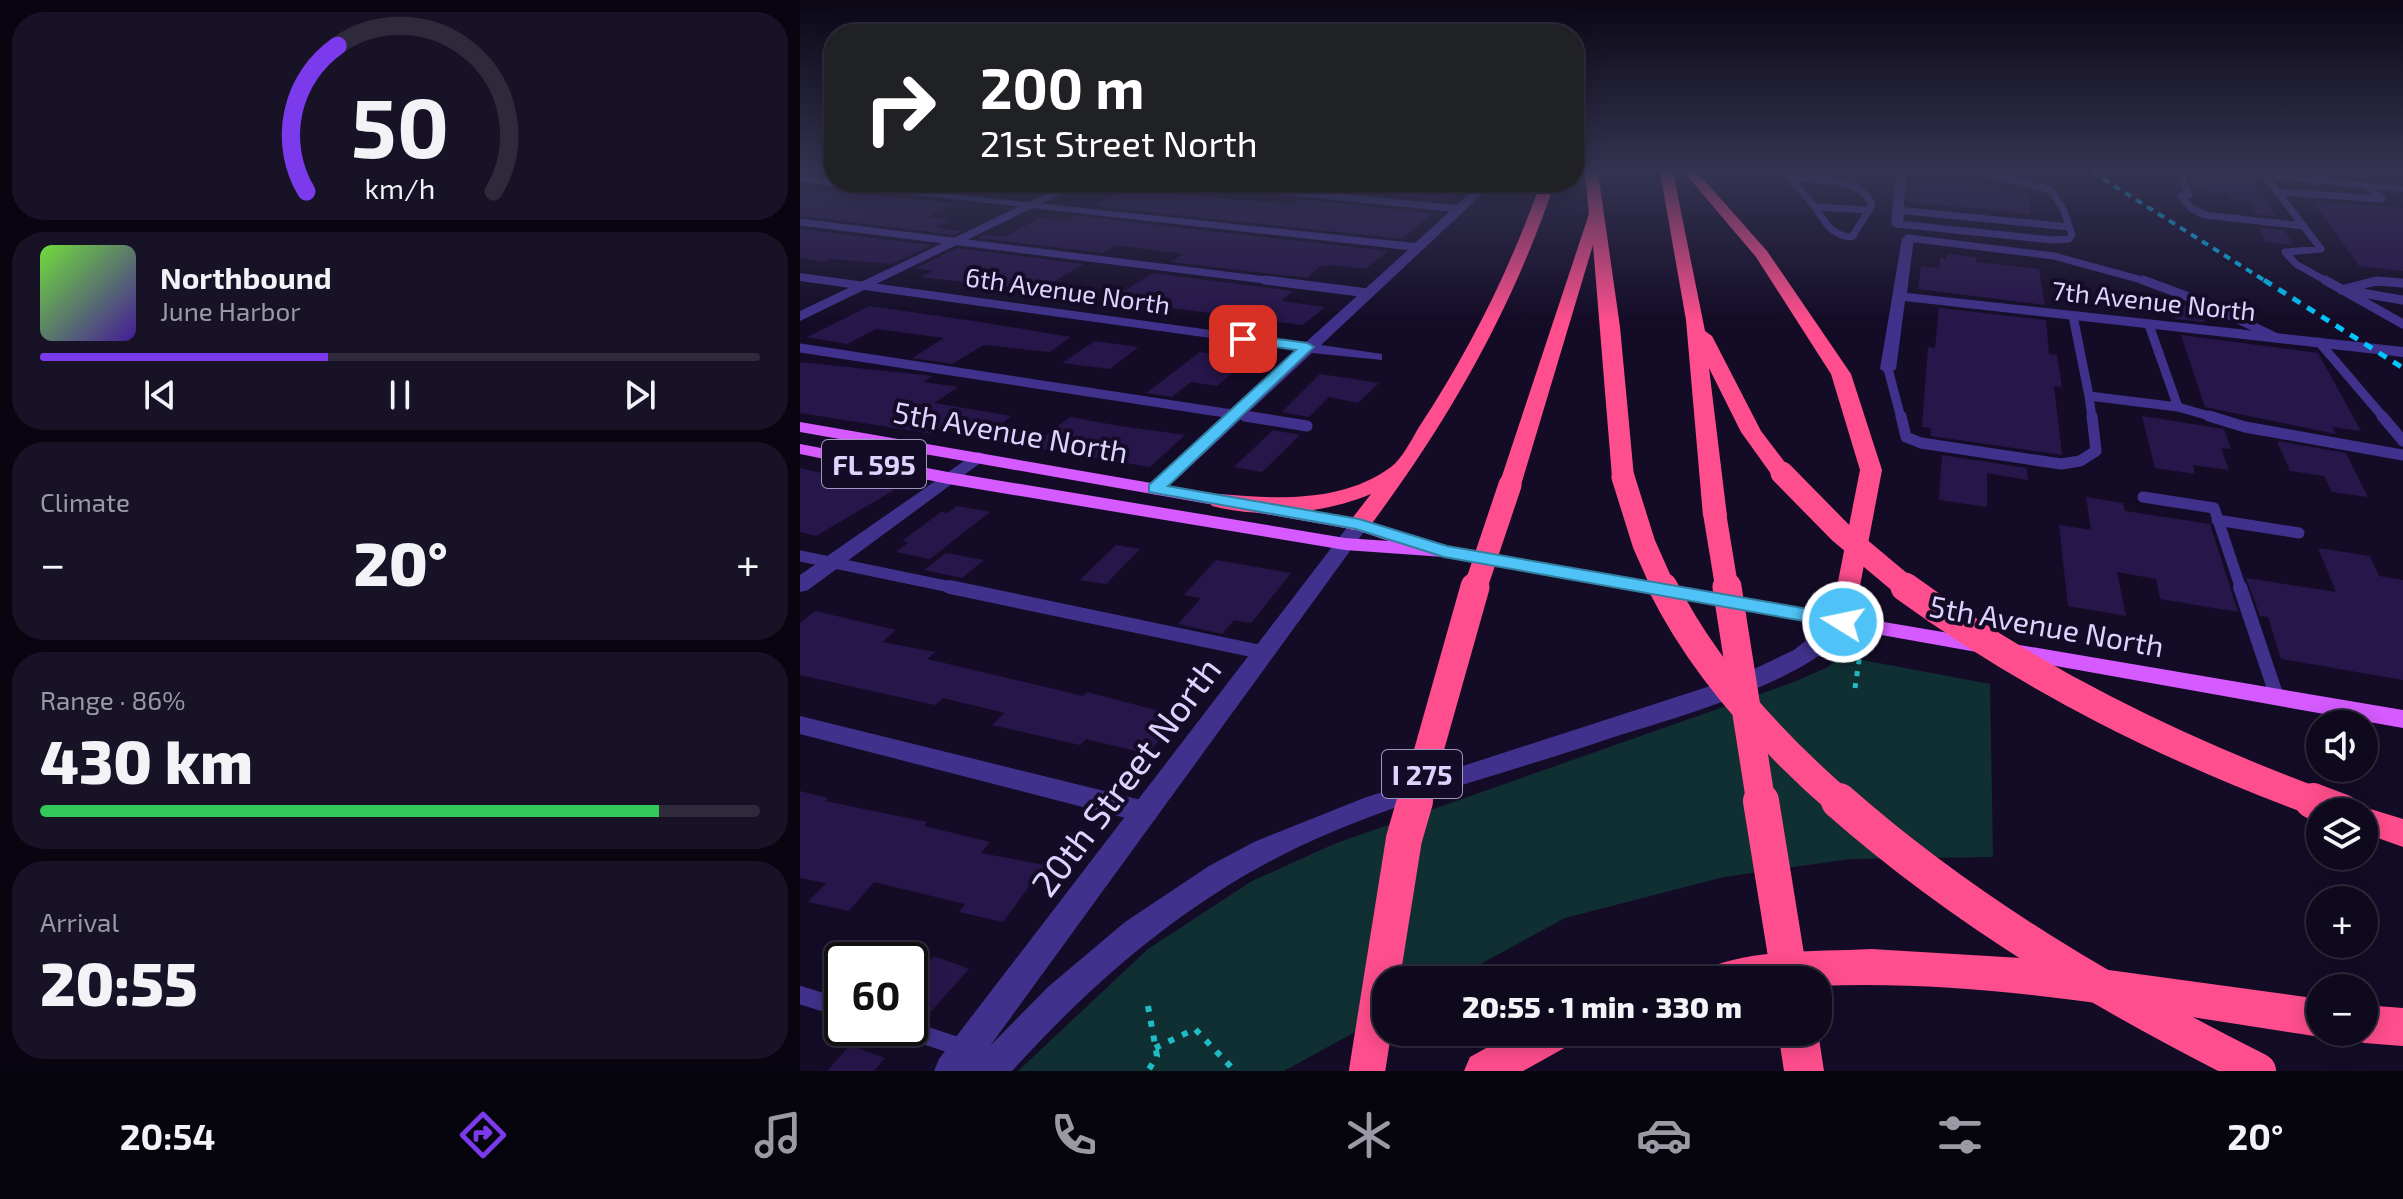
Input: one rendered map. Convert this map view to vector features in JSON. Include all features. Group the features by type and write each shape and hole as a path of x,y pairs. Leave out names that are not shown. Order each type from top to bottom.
{"highway":[{"path":"1352,534 1441,416 1506,293 1525,253 1535,222"},
{"name":"I 275","path":"1367,1071 1404,839 1473,594 1593,222"},
{"path":"1599,222 1623,477 1648,558 1691,636 1736,695 1782,747 1879,833 1996,923 2117,999 2258,1071"},
{"path":"1676,222 1695,320 1715,516 1788,966"},
{"path":"1734,222 1762,254 1841,374 1871,470 1843,622"},
{"path":"1695,320 1751,432 1782,473 1813,508 1894,580 2002,655 2158,736 2308,798"},
{"path":"1220,501 1296,507 1339,500 1365,490 1404,466"},
{"path":"2378,825 2403,833"},
{"path":"1832,967 1935,969 2121,987 2306,1016"},
{"path":"2378,1025 2403,1027"},
{"path":"1484,1071 1529,1046"},
{"path":"1800,1046 1804,1071"}],"main road":[{"name":"5th Avenue North","path":"800,427 1220,501 1352,534"},
{"name":"5th Avenue North","path":"800,449 948,478 1352,534 2403,719"}],"street":[{"path":"800,317 997,222"},
{"path":"1195,222 1419,247"},
{"path":"1155,489 1446,222"},
{"path":"1888,369 1908,238"},
{"name":"6th Avenue North","path":"800,277 1377,357"},
{"name":"7th Avenue North","path":"1900,296 2403,352"},
{"path":"800,585 977,457"},
{"name":"20th Street North","path":"951,1071 1352,534"},
{"path":"989,1071 1040,1014 1127,935 1215,877 1310,830 1664,711 1762,673 1798,658 1843,622"},
{"path":"800,725 1145,812"}],"lane":[{"path":"800,222 1368,293"},
{"path":"1824,222 1832,234 1852,237 1861,222"},
{"path":"2018,222 2069,227"},
{"path":"1897,224 2052,240 2069,239 2067,222"},
{"path":"2268,222 2304,226"},
{"path":"2301,222 2321,249 2285,252 2296,264 2391,314 2403,324"},
{"path":"1908,238 2025,250 2095,265 2202,299 2277,338"},
{"path":"2341,290 2376,281 2403,283"},
{"path":"2341,290 2403,300"},
{"path":"2391,314 2403,315"},
{"path":"1888,369 1906,437 1921,443 2061,464 2080,461 2096,451 2073,316"},
{"path":"2149,325 2178,407"},
{"path":"2319,342 2403,441"},
{"path":"800,348 1307,426"},
{"path":"2089,396 2178,407 2245,427 2403,455"},
{"path":"2143,497 2214,508 2277,697"},
{"path":"2217,520 2299,533"},
{"path":"800,556 1261,652"},
{"path":"800,995 824,1002"},
{"path":"928,1036 966,1049"}],"path":[{"path":"1855,688 1860,654"},
{"path":"1148,1006 1157,1056 1148,1071"},
{"path":"1155,1048 1195,1029 1235,1071"}],"green space":[{"path":"1841,656 1990,684 1993,857 1850,859 1724,877 1565,918 1477,966 1372,966 1372,1023 1284,1071 1018,1071 1148,949 1252,881 1334,844 1794,682 1828,667"}],"building":[{"path":"848,222 945,222 934,227 961,231 954,235"},
{"path":"1032,222 1130,222 1388,251 1365,269 1333,265 1319,267 1307,278 1171,262 1183,254 1116,245 1103,253 978,238 985,234 1004,237"},
{"path":"1244,222 1422,222 1402,239"},
{"path":"2328,222 2403,222 2403,271 2359,266"},
{"path":"2259,228 2285,230 2293,245 2265,242"},
{"path":"800,229 932,245 892,264 831,259 823,262 800,258"},
{"path":"957,248 1084,264 1038,291 921,277 933,271 916,268"},
{"path":"1947,254 1976,257 1976,262 2039,269 2045,305 1918,289 1921,266 1939,268 1940,258 1946,259"},
{"path":"1153,273 1293,291 1281,301 1325,307 1303,325 1110,300"},
{"path":"2170,303 2200,309 2205,322 2175,319"},
{"path":"869,306 1071,337 1050,352 984,345 952,364 912,358 944,338 876,329 847,344 807,337"},
{"path":"1939,308 2046,320 2049,354 2057,355 2062,387 2054,386 2062,455 1931,436 1931,428 1922,427 1928,347 1935,348"},
{"path":"2181,335 2318,353 2361,431 2332,427 2336,434 2205,407"},
{"path":"1095,341 1138,347 1110,369 1062,363"},
{"path":"1200,352 1250,359 1217,386 1191,382 1172,397 1146,393"},
{"path":"800,362 933,376 923,382 958,387 934,403 1011,416 991,432 944,426 933,434 800,413"},
{"path":"1320,374 1379,383 1358,403 1329,397 1309,417 1282,412"},
{"path":"2142,416 2224,429 2231,449 2221,448 2229,470 2193,465 2195,474 2155,468"},
{"path":"1070,417 1185,435 1150,467 1030,447"},
{"path":"1273,430 1300,435 1262,472 1234,467"},
{"path":"2277,441 2346,453 2368,497 2332,492 2324,476 2290,471"},
{"path":"1942,455 2027,468 2028,480 1987,473 1987,507 1939,500"},
{"path":"800,468 894,490 816,536 800,532"},
{"path":"2086,497 2123,503 2125,511 2210,524 2238,612 2160,599 2156,579 2117,572 2126,616 2068,606 2059,525 2091,530"},
{"path":"957,506 990,512 930,559 896,552 909,542 902,541 941,512 947,513"},
{"path":"1116,545 1140,549 1106,584 1080,580"},
{"path":"2318,548 2370,556 2379,576 2403,580 2403,680 2281,659 2268,617 2260,616 2246,578 2336,592"},
{"path":"946,553 984,560 962,578 924,570"},
{"path":"1216,560 1291,573 1251,623 1234,620 1222,634 1178,624 1201,598 1184,595"},
{"path":"815,611 896,630 882,642 935,652 927,659 1083,696 1087,692 1178,716 1148,754 1086,739 1080,745 992,725 1005,713 943,698 935,705 800,675 800,623"},
{"path":"800,791 828,798 825,801 927,822 924,826 990,842 981,853 1045,865 1003,922 959,912 965,904 874,882 849,911 808,902 826,883 800,878"},
{"path":"934,956 969,969 928,1015 928,963"},
{"path":"849,1046 885,1058 874,1071 827,1071"}],"railway":[{"path":"2172,222 2267,282"},
{"path":"2264,280 2403,368"}],"route":[{"path":"1243,339 1307,347 1155,489 1359,525 1444,551 1843,622"}]}
